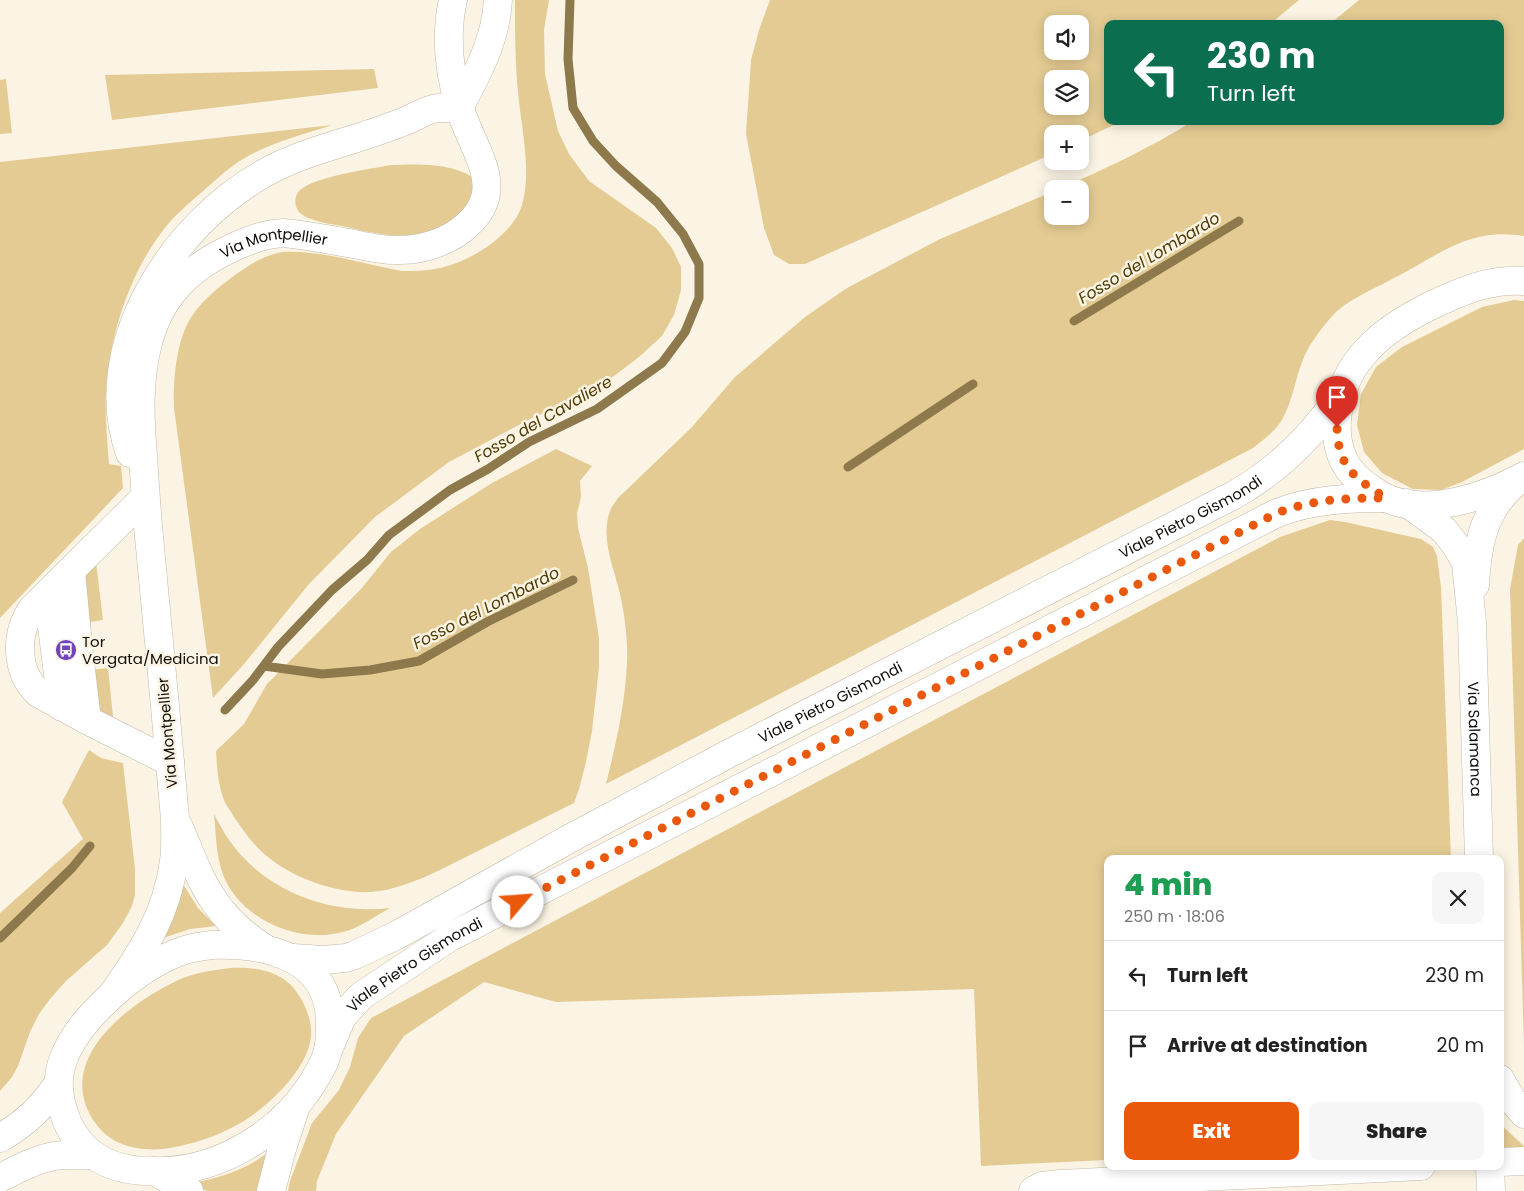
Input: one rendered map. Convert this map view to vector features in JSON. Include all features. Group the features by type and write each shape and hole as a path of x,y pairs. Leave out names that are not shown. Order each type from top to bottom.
{"street":[{"path":"436,0 435,94 446,109"},
{"path":"446,109 450,66 448,29 453,0"},
{"path":"446,109 463,65 462,0"},
{"path":"446,109 484,61 490,44 498,0"},
{"name":"Via Montpellier","path":"112,995 146,945 162,911 174,859 175,819 145,497 140,421 145,355 156,318 180,283 207,261 254,238 268,234 297,234 396,250 427,246 454,235 475,218 484,205 487,192 480,155 446,109 301,157 262,174 234,192 210,212 171,258 144,301 132,328 125,351 121,378 120,406 123,429 145,497"},
{"path":"1472,622 1466,563 1444,530 1356,477 1342,459 1338,448 1337,427 1340,395 1360,358 1381,336 1396,325 1418,312 1474,287 1501,281 1524,281"},
{"name":"Viale Pietro Gismondi","path":"293,958 335,960 355,955 397,935 569,839 730,753 1234,495 1269,473 1300,445 1330,411 1340,395"},
{"path":"1472,622 1475,573 1480,543 1487,520 1501,496 1524,476"},
{"name":"Viale Pietro Gismondi","path":"296,1106 318,1073 342,1017 361,996 450,936 1277,513 1303,504 1347,498 1397,501 1421,505 1438,504 1468,499 1502,488 1524,476"},
{"path":"145,497 48,594 62,707 170,762"},
{"path":"71,570 87,720"},
{"name":"Via Salamanca","path":"1472,622 1479,855"},
{"name":"Via Montpellier","path":"175,819 213,900 230,920 264,948"},
{"path":"92,1155 77,1141 68,1126 62,1107 58,1084 63,1061 73,1038 86,1021 112,995 156,963 186,950 224,944 264,948 293,958 310,971 321,984 325,993 330,1012 328,1050"},
{"path":"0,1138 17,1129 32,1116 58,1084"},
{"path":"1504,1086 1512,1100 1524,1114"},
{"path":"0,1178 33,1162 64,1155 92,1155 120,1166 154,1171 175,1170 195,1166 238,1150 254,1141 272,1129 296,1106"},
{"path":"271,1191 296,1106"},
{"path":"1504,1162 1524,1161"},
{"path":"1033,1191 1042,1186 1060,1184 1338,1170"},
{"path":"1490,1170 1491,1191"},
{"path":"154,1171 189,1191"}],"shaded area":[{"path":"515,0 549,0 544,30 545,74 558,131 569,154 589,181 656,228 672,248 681,267 681,290 674,315 662,336 639,357 606,382 567,404 532,418 449,462 375,517 309,584 244,664 213,698 174,408 177,359 183,334 194,313 213,292 252,264 276,253 311,253 402,271 423,270 444,267 467,259 501,236 517,216 522,205 526,178 525,148 516,69"},
{"path":"770,0 1299,0 1275,20 1104,20 1104,125 1114,125 1089,137 1089,125 1044,125 1044,158 805,264 789,264 774,255 764,228 746,134 751,60"},
{"path":"1359,0 1524,0 1524,236 1490,235 1458,244 1360,296 1337,311 1309,347 1298,373 1287,410 1280,423 1253,448 606,784 620,724 627,663 627,637 623,611 607,542 607,521 611,509 618,498 692,427 735,377 805,317 847,288 940,239 1044,195 1044,225 1089,225 1089,180 1079,180 1127,158 1186,125 1504,125 1504,20 1335,20"},
{"path":"374,69 378,88 112,120 105,75"},
{"path":"6,79 12,133 0,134 0,80"},
{"path":"332,125 270,146 237,163 177,214 164,229 141,265 131,285 117,327 108,370 106,409 109,464 121,466 123,488 0,618 0,162"},
{"path":"390,165 435,165 468,174 477,180 469,207 431,231 402,236 373,233 319,222 303,215 297,208 295,201 297,194 303,188 313,183 326,178"},
{"path":"1514,300 1524,301 1524,449 1462,482 1441,490 1413,489 1382,473 1364,452 1357,425 1361,394 1376,367 1402,347 1482,307"},
{"path":"556,449 592,466 580,481 581,497 577,513 578,528 588,568 599,638 599,667 592,731 586,762 574,803 432,874 389,889 371,892 341,890 310,881 281,866 254,844 226,804 219,782 216,751 244,724 267,684 361,589 391,552 420,529 492,483"},
{"path":"1330,520 1421,539 1433,547 1437,556 1441,587 1451,855 1104,855 1104,1160 981,1166 974,989 556,1002 484,982 404,1036 336,1134 317,1181 316,1191 288,1191 312,1123 339,1090 350,1067 358,1038 371,1018 1280,537"},
{"path":"1524,538 1524,1045 1510,589 1518,545"},
{"path":"96,562 103,620 84,623 85,573"},
{"path":"108,668 114,726 101,718 90,670"},
{"path":"89,750 101,758 123,763 135,869 135,895 132,906 123,923 107,945 66,981 39,1014 30,1032 18,1066 12,1077 0,1091 0,913 83,839 62,802"},
{"path":"214,814 227,837 242,856 259,872 278,885 321,903 367,909 390,908 355,928 326,935 308,935 274,925 244,905 232,892 221,870"},
{"path":"183,884 198,908 216,926 190,929 160,939"},
{"path":"231,968 251,968 279,976 294,988 303,1002 310,1021 311,1036 308,1050 301,1065 291,1079 252,1116 238,1125 203,1140 163,1149 144,1149 118,1142 102,1131 96,1124 84,1101 83,1078 89,1056 102,1036 120,1018 162,988 195,974"},
{"path":"1504,1128 1524,1146 1524,1156 1504,1157"},
{"path":"271,1150 260,1191 207,1191 191,1183 233,1172 262,1157"}],"waterway":[{"name":"Fosso del Cavaliere","path":"225,710 253,680 278,647 332,590 367,560 389,535 450,490 488,469 529,442 597,409 662,363 685,332 699,298 699,264 683,234 657,202 616,166 593,141 573,108 568,59 570,0"},
{"name":"Fosso del Lombardo","path":"1074,321 1239,221"},
{"name":"Fosso del Lombardo","path":"848,467 973,384"},
{"name":"Fosso del Lombardo","path":"264,666 322,674 370,670 419,661 487,622 573,580"},
{"name":"Fosso del Cavaliere","path":"0,938 72,868 90,846"}],"place":[{"name":"Tor Vergata/Medicina","path":"66,650"}],"route":[{"path":"518,902 1277,513 1315,502 1347,498 1386,498 1363,483 1349,470 1338,448 1337,427"}]}
